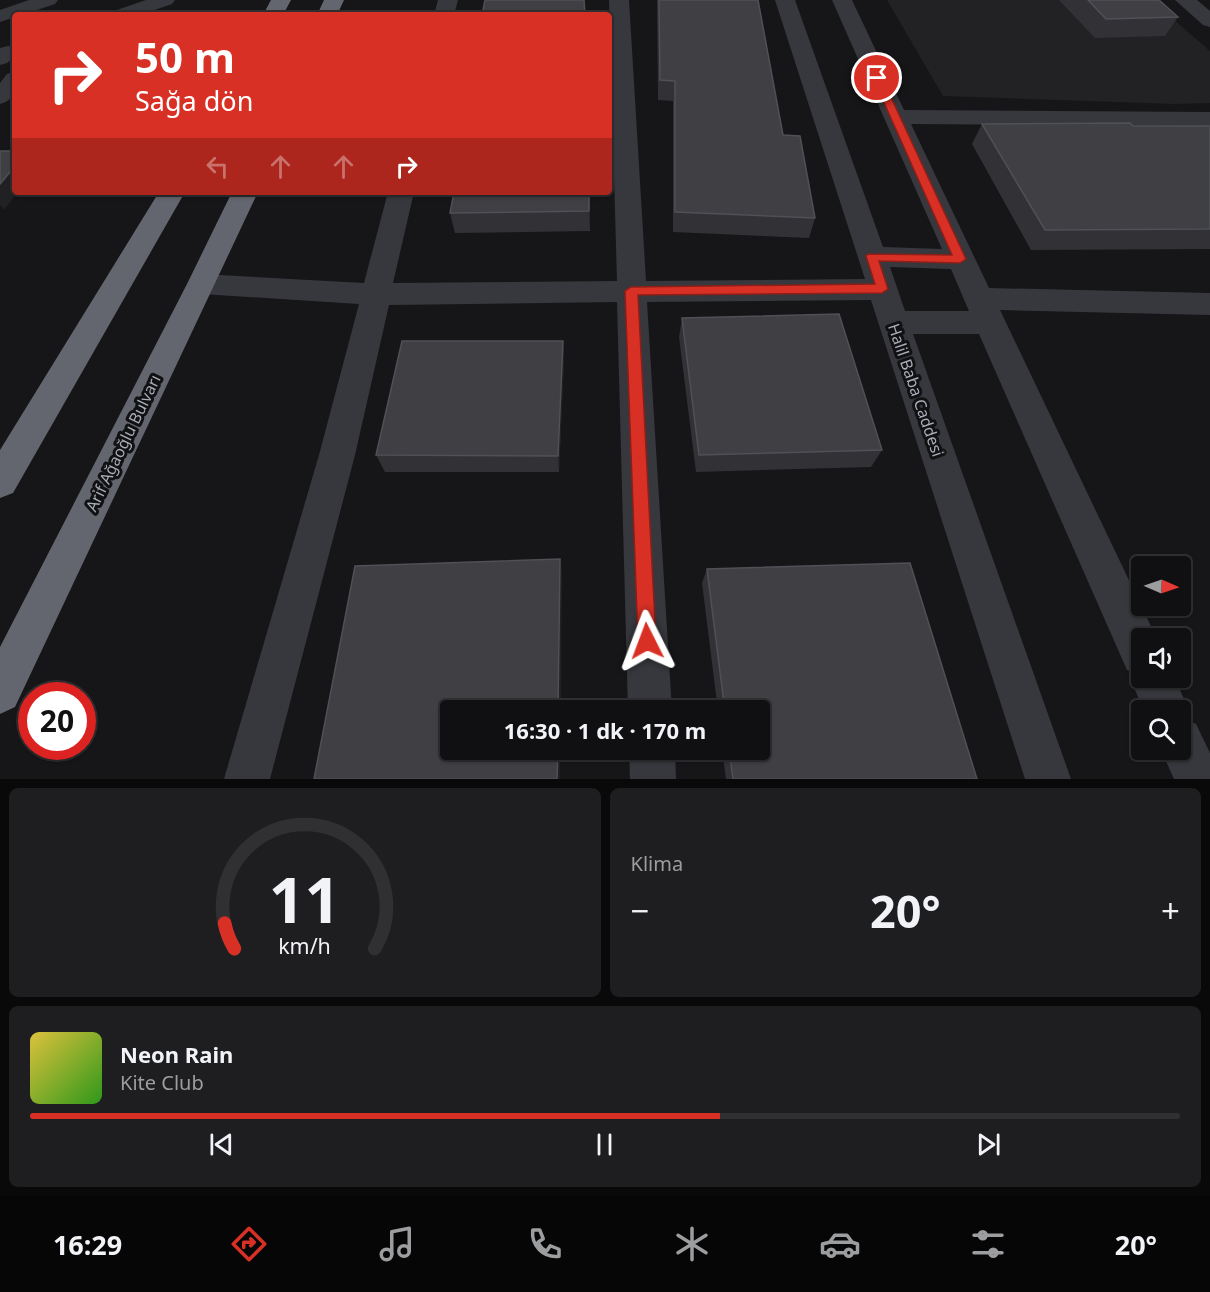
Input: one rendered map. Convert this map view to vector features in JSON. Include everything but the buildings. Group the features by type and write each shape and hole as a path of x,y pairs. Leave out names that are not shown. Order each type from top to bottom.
{"highway":[{"path":"0,482 170,195"},
{"name":"Arif Ağaoğlu Bulvarı","path":"0,693 244,195"}],"street":[{"path":"0,16 48,0"},
{"path":"130,12 165,0"},
{"path":"618,0 650,700"},
{"name":"Halil Baba Caddesi","path":"785,0 1048,779"},
{"path":"842,0 1131,631"},
{"path":"1185,0 1210,21"},
{"path":"0,97 12,83"},
{"path":"895,117 1210,119"},
{"path":"247,779 337,455 400,195"},
{"path":"872,256 960,259"},
{"path":"202,284 376,294 882,289"},
{"path":"893,322 984,311 1210,304"},
{"path":"652,760 653,779"},
{"path":"1189,760 1198,779"}],"shaded area":[{"path":"887,0 1151,0 1210,51 1210,103 1175,104 943,96"}],"route":[{"path":"647,641 631,291 882,289 872,256 960,259 877,78"}]}
